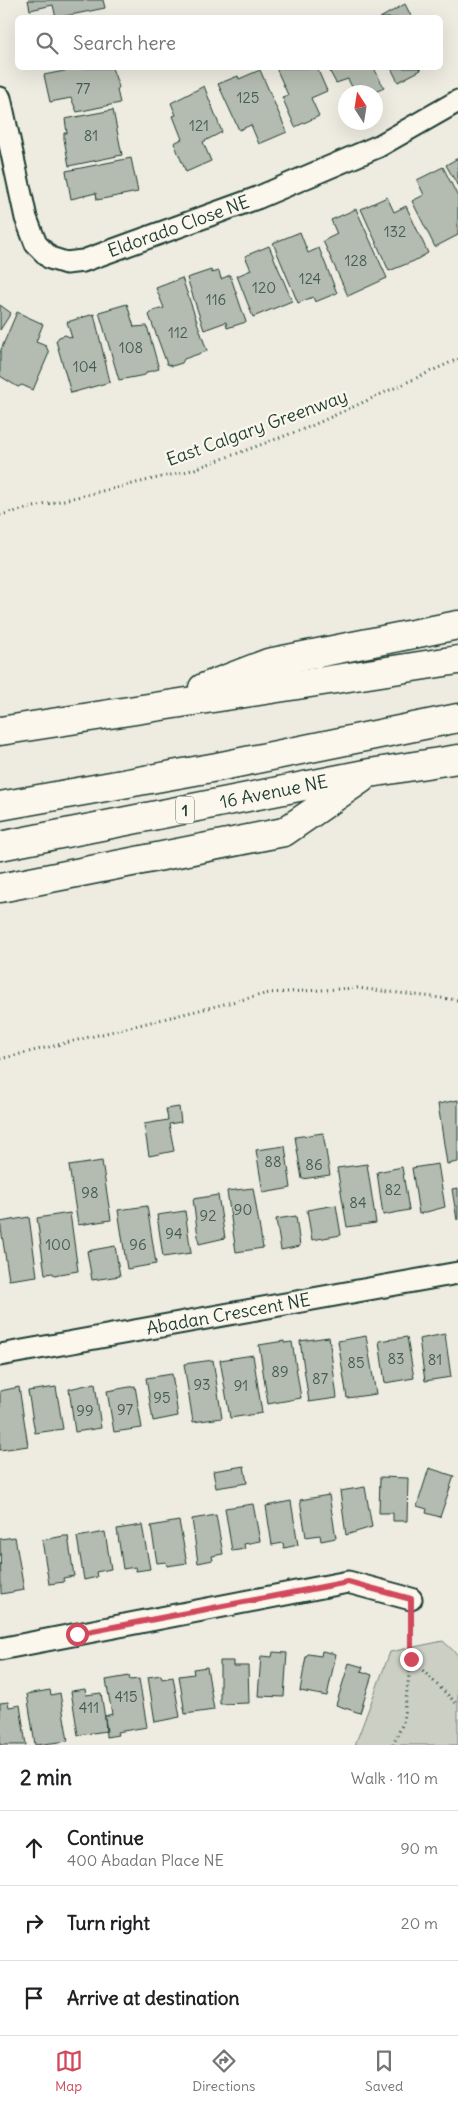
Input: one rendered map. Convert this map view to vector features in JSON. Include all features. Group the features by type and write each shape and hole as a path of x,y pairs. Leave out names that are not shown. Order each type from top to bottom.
{"highway":[{"path":"154,707 268,663 458,625"},
{"path":"0,731 458,660"},
{"path":"0,806 226,765 458,718"},
{"name":"16 Avenue NE","path":"0,846 370,773 458,759"},
{"path":"0,888 284,832 370,773"}],"street":[{"name":"Eldorado Close NE","path":"0,98 26,218 36,244 50,258 66,263 83,261 257,198 379,146 458,101"},
{"name":"Abadan Crescent NE","path":"0,1355 458,1273"},
{"path":"0,1649 348,1582 411,1599"}],"path":[{"name":"East Calgary Greenway","path":"0,515 192,470 309,427 458,359"},
{"path":"0,1059 269,993 357,988 458,1000"},
{"path":"393,1745 403,1723 411,1659 411,1599"},
{"path":"411,1659 458,1705"}],"shaded area":[{"path":"443,1641 458,1655 458,1745 355,1745 390,1652"}],"building":[{"path":"28,0 103,0 105,8 71,15 55,15 53,5 30,10"},
{"path":"405,4 410,15 385,15"},
{"path":"69,70 113,70 119,87 117,90 120,103 77,112 71,98 50,102 44,75"},
{"path":"260,70 287,132 259,144 251,125 239,130 218,84 238,76 239,79"},
{"path":"277,70 318,70 327,91 311,98 319,116 295,127 282,97 288,95"},
{"path":"329,70 375,70 382,85 351,85 348,79 336,83"},
{"path":"392,70 421,70 398,82"},
{"path":"204,86 222,132 203,142 211,161 186,172 174,143 182,139 173,116 176,115 171,103"},
{"path":"113,110 122,155 69,166 64,139 64,133 67,133 65,119"},
{"path":"131,158 138,192 97,200 96,193 71,199 66,171"},
{"path":"458,158 458,186 446,165"},
{"path":"443,167 458,197 458,235 435,247 412,201 424,195 417,180"},
{"path":"387,197 394,212 406,206 428,253 389,271 361,209"},
{"path":"356,209 387,278 348,296 323,241 337,234 331,220"},
{"path":"300,232 308,253 319,248 337,293 315,302 313,297 298,303 273,243"},
{"path":"269,246 292,301 253,317 237,276 251,270 245,256"},
{"path":"211,270 212,273 219,271 221,279 230,275 246,322 227,328 226,322 204,330 187,278"},
{"path":"182,278 207,351 184,359 182,363 172,366 167,364 149,315 153,311 164,308 156,288"},
{"path":"127,304 134,327 147,326 159,369 147,372 145,375 119,380 99,312"},
{"path":"0,305 11,313 0,330"},
{"path":"17,312 43,324 36,342 46,346 49,353 33,390 22,385 18,387 0,376 0,352"},
{"path":"94,314 110,382 71,393 56,341 59,337 65,335 72,338 67,322"},
{"path":"458,1100 458,1162 447,1164 438,1104"},
{"path":"179,1107 181,1122 169,1124 174,1151 149,1156 144,1124 168,1120 166,1109"},
{"path":"323,1133 330,1175 302,1179 295,1137"},
{"path":"285,1146 291,1188 263,1193 256,1150"},
{"path":"102,1161 111,1220 78,1225 69,1166"},
{"path":"367,1164 376,1223 347,1227 337,1168"},
{"path":"438,1164 445,1207 419,1214 412,1168"},
{"path":"402,1167 409,1210 383,1215 377,1172"},
{"path":"253,1188 263,1248 236,1252 227,1191"},
{"path":"458,1188 458,1219 457,1220 452,1189"},
{"path":"218,1195 225,1238 199,1244 193,1199"},
{"path":"336,1205 341,1235 312,1240 307,1210"},
{"path":"147,1206 156,1264 127,1269 118,1210"},
{"path":"185,1211 191,1253 163,1257 157,1215"},
{"path":"70,1213 78,1271 54,1275 53,1273 45,1274 37,1218"},
{"path":"296,1216 300,1246 281,1250 276,1219"},
{"path":"29,1217 37,1276 9,1280 0,1222"},
{"path":"115,1246 120,1276 92,1280 87,1251"},
{"path":"445,1334 451,1377 425,1381 419,1339"},
{"path":"366,1336 376,1394 347,1398 338,1341"},
{"path":"329,1337 337,1398 309,1402 300,1341"},
{"path":"407,1337 414,1378 385,1383 379,1341"},
{"path":"284,1341 284,1343 292,1342 301,1398 268,1404 259,1345"},
{"path":"253,1355 262,1413 230,1418 220,1360"},
{"path":"213,1360 222,1418 193,1422 184,1364"},
{"path":"172,1374 178,1416 153,1421 146,1378"},
{"path":"95,1383 101,1428 75,1432 69,1389"},
{"path":"135,1386 142,1428 114,1432 107,1391"},
{"path":"19,1387 28,1446 0,1450 0,1391"},
{"path":"56,1387 63,1429 35,1433 28,1391"},
{"path":"244,1466 247,1483 216,1488 213,1471"},
{"path":"429,1468 454,1476 440,1517 426,1513 427,1509 417,1506"},
{"path":"380,1477 408,1478 407,1521 393,1521 393,1513 379,1513"},
{"path":"365,1487 372,1527 346,1535 340,1491"},
{"path":"329,1495 336,1538 321,1541 320,1535 306,1537 300,1500"},
{"path":"291,1501 298,1545 284,1548 283,1543 272,1545 266,1506"},
{"path":"253,1504 260,1541 244,1544 245,1549 232,1551 225,1508"},
{"path":"216,1515 223,1554 212,1556 213,1560 198,1563 192,1519"},
{"path":"179,1521 187,1563 167,1566 166,1562 157,1563 151,1526"},
{"path":"142,1525 150,1569 136,1571 135,1567 123,1569 117,1529"},
{"path":"105,1532 111,1569 96,1572 97,1577 84,1580 77,1537"},
{"path":"68,1536 74,1576 63,1578 64,1582 49,1584 42,1540"},
{"path":"15,1537 24,1590 1,1594 0,1539"},
{"path":"322,1651 336,1654 327,1696 300,1691 306,1656 308,1654 321,1656"},
{"path":"273,1652 287,1653 284,1697 258,1696 261,1656 272,1657"},
{"path":"220,1661 233,1661 233,1666 248,1666 249,1703 220,1704"},
{"path":"349,1663 363,1667 361,1671 372,1675 360,1713 336,1705"},
{"path":"207,1667 214,1710 185,1714 179,1676 194,1674 193,1669"},
{"path":"161,1675 162,1679 173,1677 180,1717 155,1722 148,1677"},
{"path":"129,1676 130,1680 139,1679 147,1727 117,1732 118,1735 106,1737 105,1716 112,1714 106,1680"},
{"path":"85,1689 86,1695 101,1693 107,1731 78,1735 71,1691"},
{"path":"50,1690 51,1695 60,1693 68,1741 35,1745 27,1694"},
{"path":"8,1702 9,1707 20,1705 26,1745 0,1745 0,1703"}],"route":[{"path":"77,1634 348,1582 411,1599 411,1659"}]}
